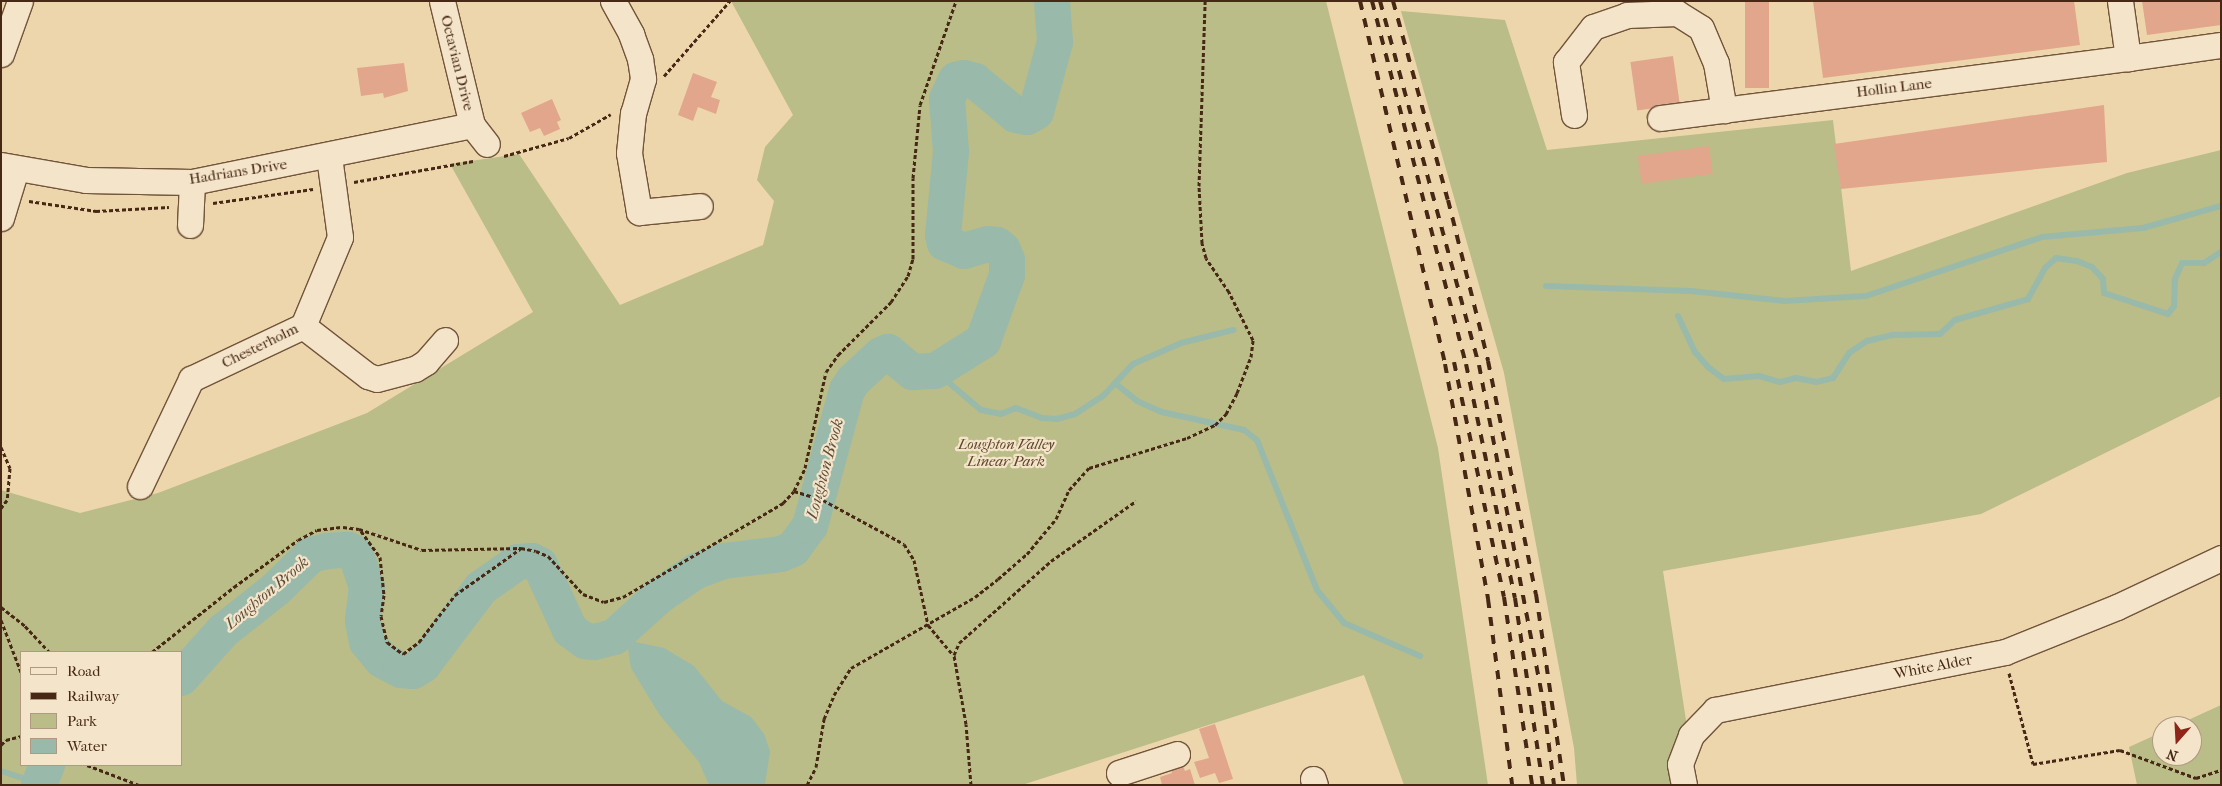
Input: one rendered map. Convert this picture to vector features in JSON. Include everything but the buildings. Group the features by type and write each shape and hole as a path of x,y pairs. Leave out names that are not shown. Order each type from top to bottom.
{"street":[{"path":"1,54 20,1"},
{"name":"Octavian Drive","path":"442,1 479,135"},
{"path":"613,1 634,42 643,79 633,113 629,154 638,212 700,206"},
{"path":"2120,1 2128,58"},
{"path":"1574,116 1566,62 1593,27 1627,16 1677,13 1701,28 1716,63 1724,110"},
{"name":"Hollin Lane","path":"1660,118 2221,45"},
{"name":"Hadrians Drive","path":"9,167 86,180 192,182 329,157 479,135"},
{"name":"Chesterholm","path":"140,486 191,379 304,326 340,237 329,157"},
{"path":"1,218 9,167"},
{"path":"190,225 192,182"},
{"path":"304,326 368,376 391,378 415,369 426,362 445,340"},
{"name":"White Alder","path":"1684,785 1680,764 1691,735 1716,710 2005,652 2116,607 2221,558"},
{"path":"1118,772 1146,775 1177,754"}],"path":[{"path":"153,651 174,632 189,625 298,540 329,527 359,529 422,550 521,548 548,556 583,594 595,601 614,601 764,517 794,491 813,441 826,372 838,355 891,302 908,276 912,259 913,178 920,105 956,1"},
{"path":"807,785 816,767 824,720 834,694 851,668 975,597 1027,554 1056,518 1069,490 1089,468 1188,438 1215,425 1226,414 1237,393 1251,357 1253,340 1230,292 1206,258 1202,243 1199,186 1205,1"},
{"path":"1,447 10,468 7,500 1,508"},
{"path":"794,491 823,500 904,544 914,560 928,625 954,655"},
{"path":"971,785 966,724 954,655 958,643 1051,561 1136,501"},
{"path":"359,529 380,557 383,629 391,648 403,654 419,642 455,595 521,548"},
{"path":"1,607 25,626 48,651"},
{"path":"1,620 20,669"},
{"path":"2005,652 2033,764 2120,750 2196,778 2221,770"},
{"path":"1,745 6,740 20,736"},
{"path":"90,766 139,785"}],"green space":[{"name":"Loughton Valley Linear Park","path":"731,1 1326,1 1438,448 1488,785 1404,785 1364,675 1022,785 1,785 1,490 80,513 158,493 367,413 533,312 450,164 519,154 620,305 763,245 774,201 757,180 765,147 793,115"},
{"path":"1401,11 1505,20 1547,150 1833,120 1851,271 2127,173 2221,150 2221,396 1981,514 1663,571 1696,785 1577,785 1574,748 1504,373"},
{"path":"2221,705 2221,785 2137,785 2129,747 2152,737 2152,766 2202,766 2202,716 2197,716"}],"water":[{"path":"635,642 664,648 694,666 722,701 751,717 764,734 770,751 765,785 709,785 699,762 659,714 631,668 628,649"}],"waterway":[{"name":"Loughton Brook","path":"182,677 223,631 276,589 311,555 327,551 349,550 356,554 367,587 363,621 367,642 382,660 401,670 413,671 423,665 481,588 518,562 532,561 540,565 570,630 585,641 594,642 614,637 659,596 696,571 724,561 781,554 793,549 810,526 847,390 853,381 881,355 888,352 913,372 935,371 983,341 1007,275 1007,260 1003,250 997,245 988,244 964,251 945,243 943,235 951,152 947,99 956,80 964,78 975,81 1016,115 1027,117 1036,112 1055,42 1052,1"},
{"path":"1546,286 1691,291 1784,301 1866,296 2042,237 2143,228 2221,206"},
{"path":"1678,316 1695,352 1708,367 1724,379 1759,376 1780,382 1796,378 1816,382 1833,378 1849,353 1867,341 1894,335 1940,334 1955,320 2028,299 2045,268 2056,258 2077,261 2092,267 2103,279 2104,293 2168,314 2174,306 2175,279 2182,263 2204,263 2221,252"},
{"path":"935,371 981,410 1001,414 1016,408 1042,418 1057,419 1075,414 1104,395 1133,364 1181,343 1233,330"},
{"path":"1115,383 1137,401 1162,412 1244,430 1257,440 1317,590 1344,623 1420,656"},
{"name":"Loughton Brook","path":"39,785 47,766"},
{"path":"1,771 38,783"}],"railway":[{"path":"1360,1 1445,364 1488,599 1512,785"},
{"path":"1372,1 1466,364 1515,598 1543,785"},
{"path":"1380,1 1479,365 1544,707 1554,785"},
{"path":"1393,1 1448,200 1488,361 1536,594 1564,785"},
{"path":"1454,362 1504,597 1532,785"}]}
